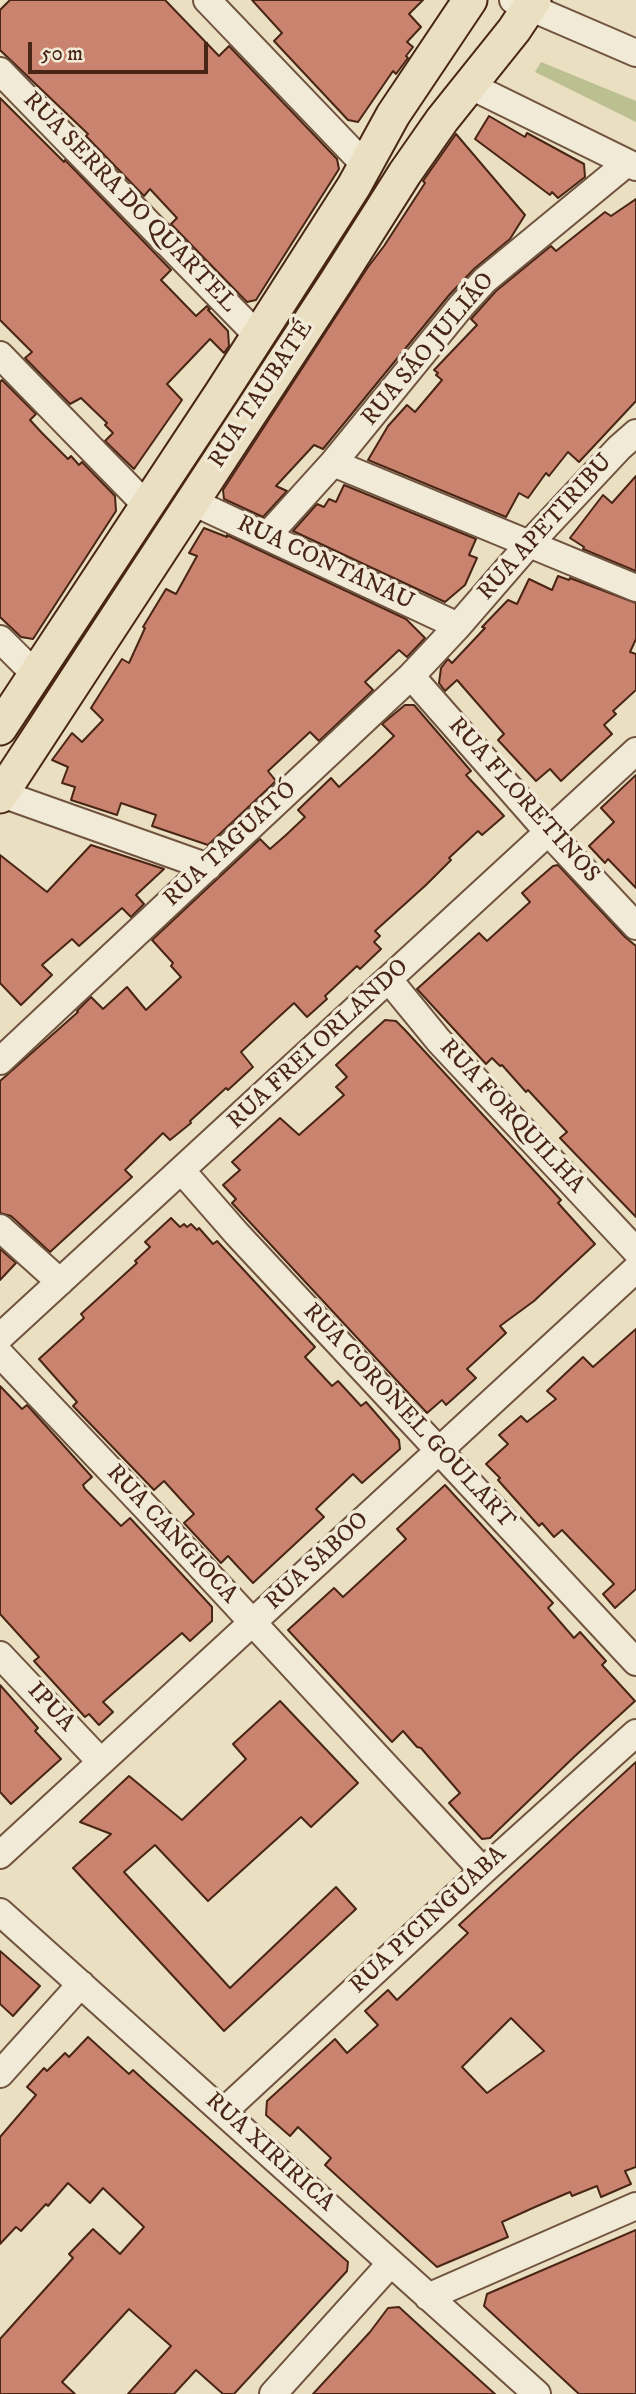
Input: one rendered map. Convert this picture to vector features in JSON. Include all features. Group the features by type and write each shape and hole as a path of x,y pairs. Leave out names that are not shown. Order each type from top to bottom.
{"main road":[{"name":"RUA TAUBATÉ","path":"0,728 258,336 393,115 470,0"},
{"name":"RUA TAUBATÉ","path":"1,795 405,173 525,3"}],"street":[{"path":"207,0 365,164"},
{"path":"525,3 636,53"},
{"name":"RUA SERRA DO QUARTEL","path":"0,71 258,336"},
{"path":"469,85 631,165"},
{"name":"RUA SÃO JULIÃO","path":"267,536 333,463 462,304 485,280 631,165"},
{"path":"0,355 147,506"},
{"name":"RUA APETIRIBU","path":"458,626 529,544 636,433"},
{"path":"333,463 636,588"},
{"name":"RUA CONTANAU","path":"193,502 458,626"},
{"name":"RUA TAGUATÓ","path":"0,1061 411,676 458,626"},
{"path":"0,639 36,675"},
{"name":"RUA FLORETINOS","path":"411,676 549,833 636,926"},
{"name":"RUA FREI ORLANDO","path":"0,1337 636,751"},
{"path":"1,795 208,867"},
{"name":"RUA FORQUILHA","path":"389,980 439,1041 636,1251"},
{"name":"RUA CORONEL GOULART","path":"182,1171 237,1234 636,1662"},
{"path":"0,1228 60,1282"},
{"name":"RUA SABOO","path":"0,1855 636,1269"},
{"name":"RUA CANGIOCA","path":"0,1354 483,1871"},
{"name":"IPUA","path":"0,1655 101,1762"},
{"name":"RUA PICINGUABA","path":"223,2112 636,1733"},
{"name":"RUA XIRIRICA","path":"0,1912 537,2394"},
{"path":"0,2074 81,1984"},
{"path":"428,2297 636,2206"},
{"path":"273,2394 391,2263"}],"green space":[{"path":"541,62 636,101 636,122 535,72"}],"building":[{"path":"10,0 165,0 219,56 229,46 337,159 339,169 256,300 247,302 171,224 177,218 150,189 144,196 86,136 88,134 0,50 0,10"},
{"path":"252,0 423,0 409,14 421,27 407,42 413,47 406,56 408,58 396,74 393,71 358,122 348,120 274,41 282,33"},
{"path":"0,98 64,162 65,160 171,270 161,280 196,316 207,306 228,331 229,346 224,353 210,339 167,384 182,400 134,469 105,441 113,433 105,425 107,423 81,398 70,404 25,358 32,352 0,320"},
{"path":"489,116 525,137 527,133 584,164 585,177 558,198 552,192 550,195 475,139"},
{"path":"456,134 525,215 510,239 475,268 450,294 323,449 314,445 276,486 287,491 263,517 224,499 223,490"},
{"path":"636,199 636,401 579,462 568,452 549,476 546,473 528,498 519,493 506,517 368,460 388,426 407,405 415,412 442,380 434,370 477,325 471,319 496,291 551,246 556,251 605,212 611,216"},
{"path":"2,380 36,414 30,420 42,433 68,459 71,456 79,465 82,462 115,496 116,511 33,639 21,637 0,617"},
{"path":"636,476 636,571 583,549 584,547 570,538 603,495 612,503"},
{"path":"344,485 476,539 469,555 477,558 465,585 445,602 293,531 317,504 324,507 329,499 336,502"},
{"path":"204,528 227,535 406,619 425,638 407,657 399,650 365,682 373,690 319,741 310,732 268,771 276,781 208,845 152,826 156,815 121,803 117,815 71,800 75,787 62,783 68,767 52,760 72,733 82,742 103,720 91,708 122,659 129,663 145,628 143,627 166,589 176,594 197,556 189,553"},
{"path":"558,576 636,603 636,639 630,652 636,654 636,690 613,711 616,714 604,725 612,734 561,781 550,769 536,781 498,740 504,734 457,680 445,691 439,683 441,668 448,659 452,663 508,600 517,604 529,579 552,590"},
{"path":"405,705 414,705 471,771 466,775 504,816 482,835 478,831 449,858 451,860 426,885 375,931 380,936 374,942 381,949 360,969 357,966 307,1017 294,1003 241,1052 253,1067 170,1140 163,1133 125,1170 132,1177 50,1252 11,1216 0,1213 0,1081 78,1012 91,997 103,1009 127,987 146,1010 181,977 171,966 173,963 152,940 260,839 270,849 286,835 305,817 298,810 331,778 339,787 373,756 394,736 382,724"},
{"path":"636,775 636,888 608,859 605,863 589,846 614,822 601,808"},
{"path":"91,845 164,869 136,895 144,904 131,917 122,908 79,946 72,939 42,965 52,975 21,1005 0,983 0,855 47,892"},
{"path":"558,865 636,946 636,1217 560,1138 567,1132 528,1090 526,1092 502,1065 492,1058 486,1064 417,989 479,933 487,941 530,902 522,893 553,866"},
{"path":"385,1020 396,1021 405,1030 561,1200 558,1203 595,1244 534,1301 500,1326 506,1333 467,1369 476,1378 446,1405 442,1400 427,1413 232,1203 236,1199 223,1185 240,1170 232,1162 280,1118 299,1135 344,1095 336,1087 347,1077 336,1065"},
{"path":"171,1218 180,1227 191,1224 197,1230 199,1228 213,1244 217,1241 315,1347 305,1357 332,1386 338,1381 361,1406 366,1402 399,1440 400,1449 362,1483 353,1474 316,1509 324,1517 253,1583 228,1556 221,1563 184,1523 194,1514 164,1481 154,1490 73,1406 77,1402 39,1359 84,1318 81,1314 137,1263 135,1261 150,1247 145,1242"},
{"path":"0,1249 16,1263 0,1280"},
{"path":"636,1329 636,1589 615,1608 603,1594 614,1584 562,1530 554,1537 542,1523 539,1526 486,1464 508,1444 499,1435 521,1416 527,1422 556,1399 547,1391 583,1357 593,1367"},
{"path":"0,1386 22,1409 27,1405 92,1477 83,1485 85,1489 121,1526 130,1518 212,1607 212,1621 190,1641 182,1633 103,1702 113,1712 99,1725 89,1714 85,1717 34,1661 39,1657 0,1614"},
{"path":"445,1485 553,1603 548,1608 574,1638 580,1632 606,1661 602,1665 635,1701 490,1838 482,1839 449,1803 460,1793 421,1748 403,1731 392,1742 288,1630 334,1588 343,1597 406,1539 397,1529"},
{"path":"0,1685 38,1728 35,1731 61,1759 11,1804 0,1792"},
{"path":"280,1701 358,1783 311,1827 301,1817 208,1901 155,1845 124,1872 230,1988 336,1887 356,1909 224,2031 73,1868 111,1834 80,1822 129,1776 182,1820 246,1759 233,1744"},
{"path":"636,1762 636,2167 625,2171 631,2184 601,2197 597,2186 572,2196 570,2192 502,2222 508,2237 437,2267 325,2165 331,2158 298,2127 290,2136 266,2115 267,2101 335,2039 347,2053 378,2025 365,2011 388,1990 397,2000 468,1933 459,1925","holes":["511,2018 544,2051 487,2093 462,2067"]},
{"path":"0,1951 40,1986 13,2016 0,2004"},
{"path":"88,2037 129,2074 133,2070 348,2262 347,2271 234,2394 223,2394 196,2370 174,2394 128,2394 171,2346 129,2309 62,2382 75,2394 0,2394 0,2339 73,2258 69,2254 93,2229 120,2254 144,2227 103,2188 90,2203 68,2183 21,2231 16,2227 0,2244 0,2137 36,2095 27,2087 44,2068 47,2071 65,2053 69,2057"},
{"path":"636,2230 636,2394 579,2394 484,2306 487,2294"},
{"path":"399,2307 495,2394 313,2394 370,2332 388,2308"}]}
